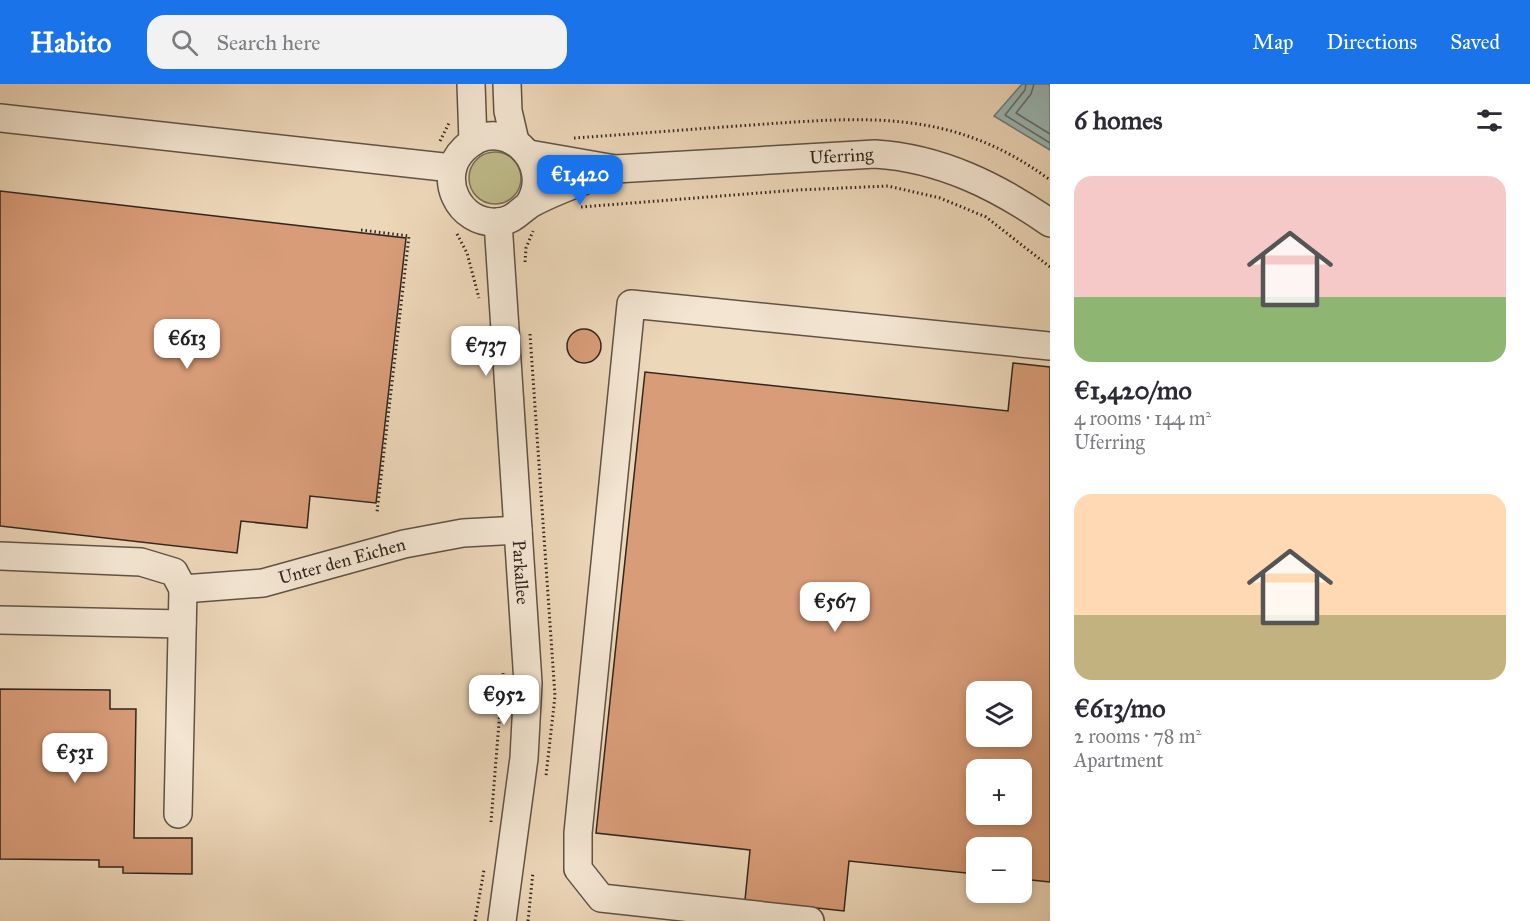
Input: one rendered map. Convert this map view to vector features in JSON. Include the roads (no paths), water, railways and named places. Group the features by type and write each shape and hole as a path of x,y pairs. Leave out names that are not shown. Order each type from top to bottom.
{"street":[{"path":"471,84 473,142"},
{"path":"442,167 461,207 479,220 498,222 516,217 533,216 537,181 536,168 522,148 508,111 507,84"},
{"path":"0,118 442,167 473,142 494,136 522,148 563,174"},
{"name":"Uferring","path":"533,216 563,174 875,154 904,156 944,166 983,183 1050,223"},
{"name":"Parkallee","path":"498,222 527,632 527,710 524,758 502,921"},
{"path":"810,921 602,898 578,869 578,833 631,304 1050,346"},
{"name":"Unter den Eichen","path":"179,580 263,583 404,544 463,533 519,530"},
{"path":"0,556 141,562 179,580 182,624 178,814"},
{"path":"0,621 182,624"}],"water":[{"path":"1022,84 1050,84 1050,150 994,116"}]}
